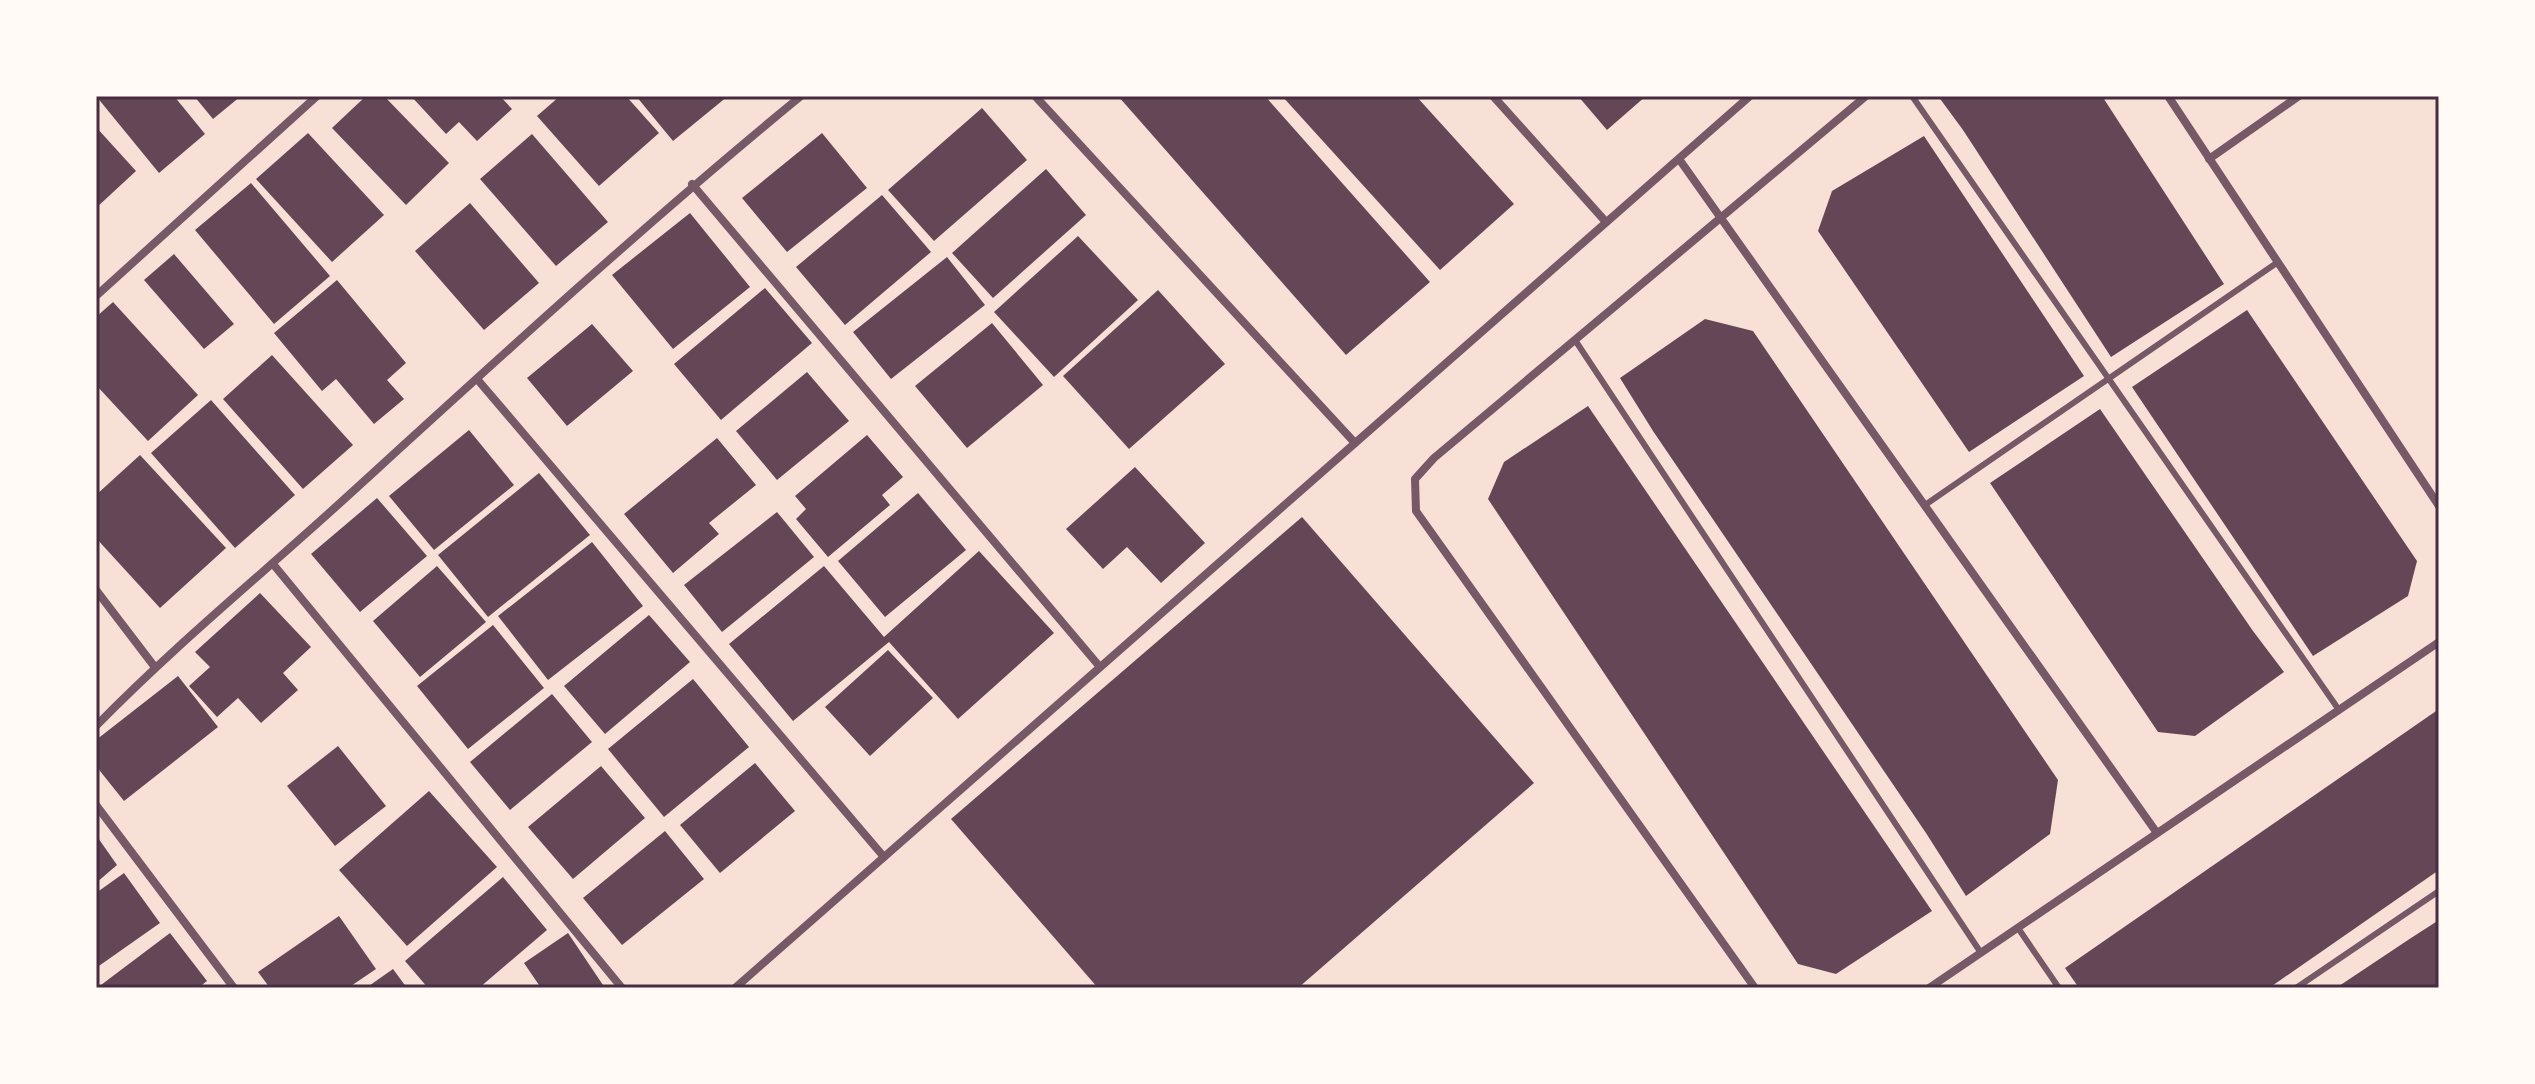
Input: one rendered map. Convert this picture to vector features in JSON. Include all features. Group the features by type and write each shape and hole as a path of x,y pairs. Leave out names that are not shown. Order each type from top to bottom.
{"street":[{"path":"96,296 317,96"},
{"path":"96,726 154,666 273,564 692,184 801,96"},
{"path":"1035,96 1355,443"},
{"path":"1493,96 1606,222"},
{"path":"735,988 1750,96"},
{"path":"1755,988 1416,511 1415,479 1434,458 1866,96"},
{"path":"2168,96 2439,506"},
{"path":"2209,159 2299,96"},
{"path":"1679,159 2157,833"},
{"path":"692,184 1100,667"},
{"path":"477,379 884,857"},
{"path":"273,564 622,988"},
{"path":"96,590 154,666"},
{"path":"1929,988 2439,642"},
{"path":"96,805 234,988"}],"lane":[{"path":"1912,96 2339,710"},
{"path":"1925,505 2278,262"},
{"path":"1575,340 1981,953"},
{"path":"2296,988 2439,891"},
{"path":"2018,928 2059,988"}],"building":[{"path":"96,96 174,96 205,134 159,173"},
{"path":"194,96 241,96 213,119"},
{"path":"366,96 384,96 449,163 406,205 332,128"},
{"path":"411,96 500,96 512,109 477,141 459,122 446,134"},
{"path":"560,96 626,96 659,133 599,186 537,116"},
{"path":"636,96 728,96 673,141"},
{"path":"1118,96 1265,96 1430,282 1346,355"},
{"path":"1282,96 1416,96 1514,204 1440,270"},
{"path":"1578,96 1646,96 1607,130"},
{"path":"1938,96 2102,96 2224,284 2111,357"},
{"path":"982,108 1027,160 934,241 888,190"},
{"path":"96,127 136,171 96,208"},
{"path":"308,133 384,215 332,262 256,179"},
{"path":"822,133 867,188 787,252 742,198"},
{"path":"532,134 608,222 556,266 480,179"},
{"path":"1924,136 2084,376 1969,452 1818,231 1832,191"},
{"path":"1046,169 1086,215 993,298 952,253"},
{"path":"251,183 330,276 274,324 195,230"},
{"path":"882,195 931,252 845,325 796,267"},
{"path":"470,203 539,283 484,330 415,251"},
{"path":"690,213 750,287 673,349 612,275"},
{"path":"1078,236 1138,300 1054,377 994,312"},
{"path":"174,254 234,324 204,349 144,280"},
{"path":"947,257 985,305 891,379 853,332"},
{"path":"337,280 406,363 387,380 404,399 374,424 336,379 322,391 274,333"},
{"path":"765,288 812,343 721,420 674,364"},
{"path":"1158,290 1225,364 1129,449 1063,376"},
{"path":"113,302 198,395 148,441 96,385 96,317"},
{"path":"2247,310 2417,561 2408,596 2313,656 2132,387"},
{"path":"1705,319 1753,331 2058,780 2050,834 1966,896 1620,378"},
{"path":"992,323 1043,385 967,448 915,386"},
{"path":"592,324 633,371 567,426 527,378"},
{"path":"272,355 353,445 303,489 223,399"},
{"path":"807,372 849,421 777,480 736,431"},
{"path":"211,400 295,495 235,548 151,453"},
{"path":"1588,406 1932,911 1836,974 1798,964 1488,499 1504,462"},
{"path":"2100,409 2284,672 2195,736 2158,732 1990,483"},
{"path":"469,430 514,485 434,550 389,496"},
{"path":"867,435 903,477 882,495 890,505 828,557 796,519 806,509 795,496"},
{"path":"717,438 756,485 709,523 719,534 673,573 624,514"},
{"path":"140,455 226,548 160,608 96,538 96,495"},
{"path":"1135,467 1205,543 1161,583 1127,547 1103,569 1066,529"},
{"path":"539,473 590,535 488,617 438,555"},
{"path":"918,493 966,550 885,617 838,561"},
{"path":"377,498 427,556 360,612 311,554"},
{"path":"777,512 814,557 722,632 684,585"},
{"path":"1302,517 1534,783 1298,988 1098,988 951,819"},
{"path":"592,542 643,606 548,680 498,616"},
{"path":"979,551 1054,633 958,719 889,642 793,721 729,644 824,566 884,637"},
{"path":"437,566 486,622 420,677 373,621"},
{"path":"260,593 311,647 283,673 298,690 261,723 238,698 217,717 189,686 210,667 195,652"},
{"path":"649,615 690,662 605,734 564,686"},
{"path":"493,625 544,688 468,749 417,686"},
{"path":"888,650 933,698 870,756 825,707"},
{"path":"178,676 218,727 124,801 96,766 96,740"},
{"path":"693,679 749,747 664,817 608,749"},
{"path":"552,694 592,742 510,810 470,762"},
{"path":"2439,709 2439,870 2269,988 2079,988 2065,968"},
{"path":"338,746 386,806 335,846 287,786"},
{"path":"755,763 795,811 720,873 680,825"},
{"path":"601,766 645,818 573,879 528,827"},
{"path":"429,791 497,867 407,946 339,870"},
{"path":"665,831 704,879 622,945 583,898"},
{"path":"96,835 117,865 96,883"},
{"path":"124,873 160,923 96,968 96,893"},
{"path":"503,877 547,930 479,988 428,988 405,961"},
{"path":"339,916 376,969 348,988 270,988 258,972"},
{"path":"2439,920 2439,988 2336,988 2411,938"},
{"path":"170,933 207,981 198,988 97,988"},
{"path":"568,933 605,988 541,988 524,963"},
{"path":"393,969 407,988 366,988"}]}
